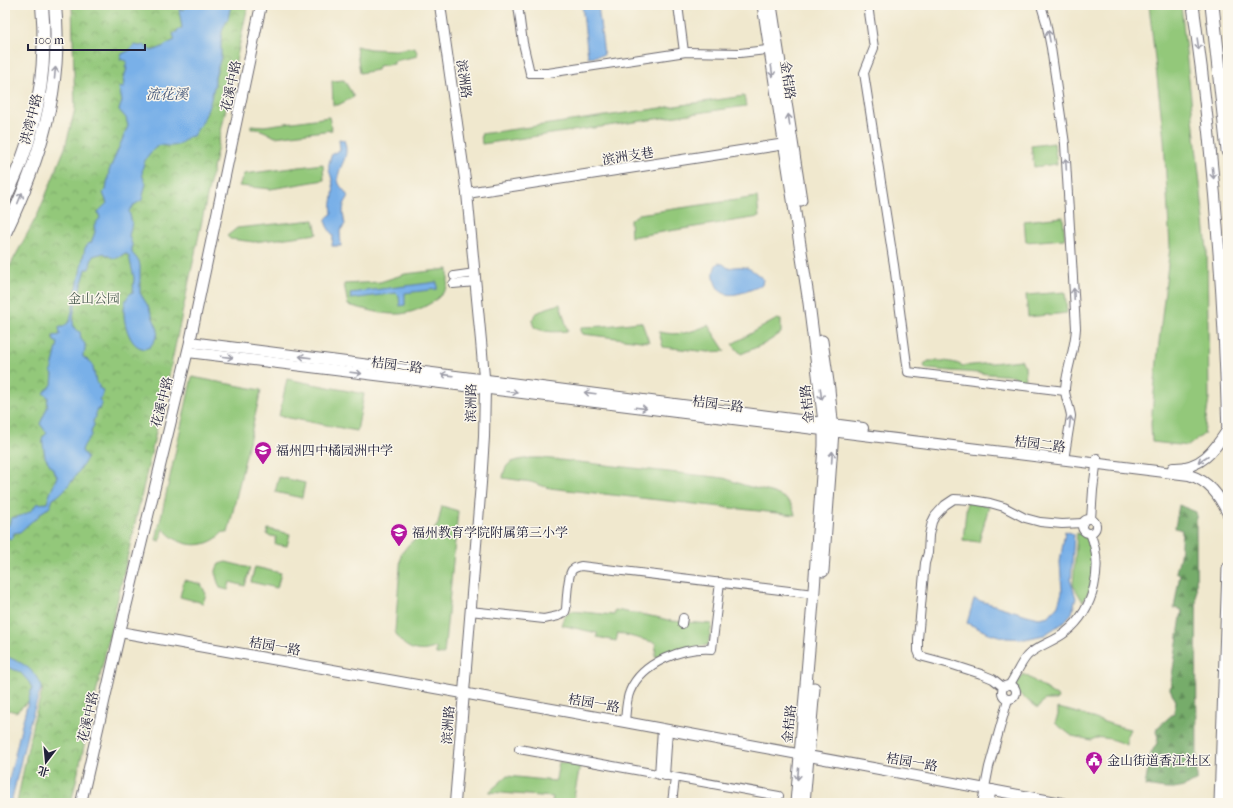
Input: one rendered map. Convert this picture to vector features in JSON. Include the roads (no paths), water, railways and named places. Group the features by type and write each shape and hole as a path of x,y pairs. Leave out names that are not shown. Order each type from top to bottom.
{"highway":[{"path":"1212,5 1228,151"}],"main road":[{"path":"5,199 21,162 34,123 38,104 41,88 43,54 42,5"},
{"name":"洪湾中路","path":"5,233 34,163 45,131 51,103 56,62 57,27 55,5"},
{"name":"金桔路","path":"763,5 774,49 817,361 828,427 824,446 804,755 796,803"},
{"path":"771,5 774,49"},
{"path":"1193,5 1201,62 1216,204 1228,433"},
{"path":"804,803 804,755 832,460 828,427"},
{"path":"1220,803 1228,568"}],"street":[{"name":"花溪中路","path":"82,803 120,632 189,347 262,5"},
{"name":"滨洲路","path":"440,5 467,193 485,385 482,460 455,803"},
{"path":"518,5 523,43 530,73 548,73 684,52 740,53 774,49"},
{"path":"678,5 684,52"},
{"path":"868,5 874,48 864,73 894,265 908,372 1065,391"},
{"path":"1041,5 1051,48 1065,144 1076,328 1076,338 1065,391 1071,416 1065,457"},
{"name":"滨洲支巷","path":"467,193 788,144"},
{"path":"454,276 475,278"},
{"path":"453,284 475,278"},
{"name":"桔园二路","path":"189,347 1097,461 1167,468 1187,467 1210,455 1228,429"},
{"name":"桔园二路","path":"1097,461 1196,477 1208,485 1222,500 1228,514"},
{"path":"1090,519 1092,490 1097,461"},
{"path":"1008,699 1014,697 1016,693 1015,688 1006,686 993,679 950,664 922,657 918,654 924,566 928,553 928,535 932,522 948,502 954,499 962,499 981,501 999,506 1025,518 1040,522 1054,524 1082,523 1090,519 1095,521 1096,526 1094,530 1090,532 1084,531 1082,523"},
{"path":"1008,699 1002,694 1028,655 1037,648 1067,632 1078,620 1088,605 1095,585 1097,573 1096,550 1090,532"},
{"path":"470,611 544,619 558,616 565,612 566,609 571,572 576,567 581,566 814,594"},
{"path":"625,722 630,690 640,676 651,666 665,658 698,649 712,649 720,582"},
{"name":"桔园一路","path":"120,632 665,729 1062,803"},
{"path":"982,803 988,789 999,728 1008,699"},
{"path":"662,776 665,729"},
{"path":"519,749 779,796"},
{"path":"672,803 675,778"},
{"path":"988,789 989,803"}],"water":[{"name":"流花溪","path":"186,5 231,5 228,19 223,28 221,37 221,57 215,77 215,83 210,103 203,121 193,136 188,137 176,146 160,145 151,152 145,161 142,172 146,183 142,200 134,205 129,211 132,223 129,236 132,244 132,253 139,261 140,266 140,293 148,306 158,330 157,336 150,347 144,349 135,344 130,338 125,324 125,301 133,292 134,278 129,256 127,254 123,254 118,258 114,258 104,253 93,256 89,269 86,269 77,298 73,321 74,328 80,332 81,339 85,344 83,357 92,363 96,382 99,385 99,388 103,390 102,396 99,399 102,404 100,409 96,410 96,417 93,421 94,425 91,432 92,434 82,451 87,458 67,487 53,499 50,507 42,512 20,532 14,533 13,538 10,539 5,536 5,527 9,525 11,518 22,516 32,510 36,504 47,503 57,476 45,457 42,438 47,433 40,424 47,408 48,397 43,393 52,385 53,374 51,372 58,343 54,341 53,336 60,335 59,327 63,327 70,321 85,248 91,243 95,232 94,225 100,218 98,212 107,203 103,193 106,190 109,171 128,126 126,118 119,110 122,101 119,87 123,88 125,82 123,81 127,68 125,68 127,61 120,59 122,54 130,50 134,45 144,45 151,51 161,48 175,40 173,34 182,28 179,9 184,10"},
{"path":"582,5 598,5 604,55 588,57"},
{"path":"339,139 344,140 346,152 338,180 348,198 343,208 345,224 340,231 341,246 332,246 333,236 326,224 326,219 332,214 333,188 329,164 332,154 340,150"},
{"path":"718,263 723,264 728,268 743,267 751,269 763,279 762,285 744,292 730,295 722,292 714,280 714,270"},
{"path":"437,282 437,289 405,293 405,305 400,306 399,296 396,293 351,299 350,293"},
{"path":"1065,531 1074,534 1071,582 1076,598 1072,613 1064,622 1044,635 1025,639 1006,638 988,633 967,623 974,599 1039,618 1049,616 1058,605 1062,592 1060,562"},
{"path":"5,656 18,661 31,670 42,686 30,722 11,803 5,803 5,797 32,688 20,672 5,666"}],"place":[{"name":"福州四中橘园洲中学","path":"263,465"},
{"name":"福州教育学院附属第三小学","path":"399,547"},
{"name":"金山街道香江社区","path":"1094,775"}],"park label":[{"name":"金山公园","path":"94,298"}]}
